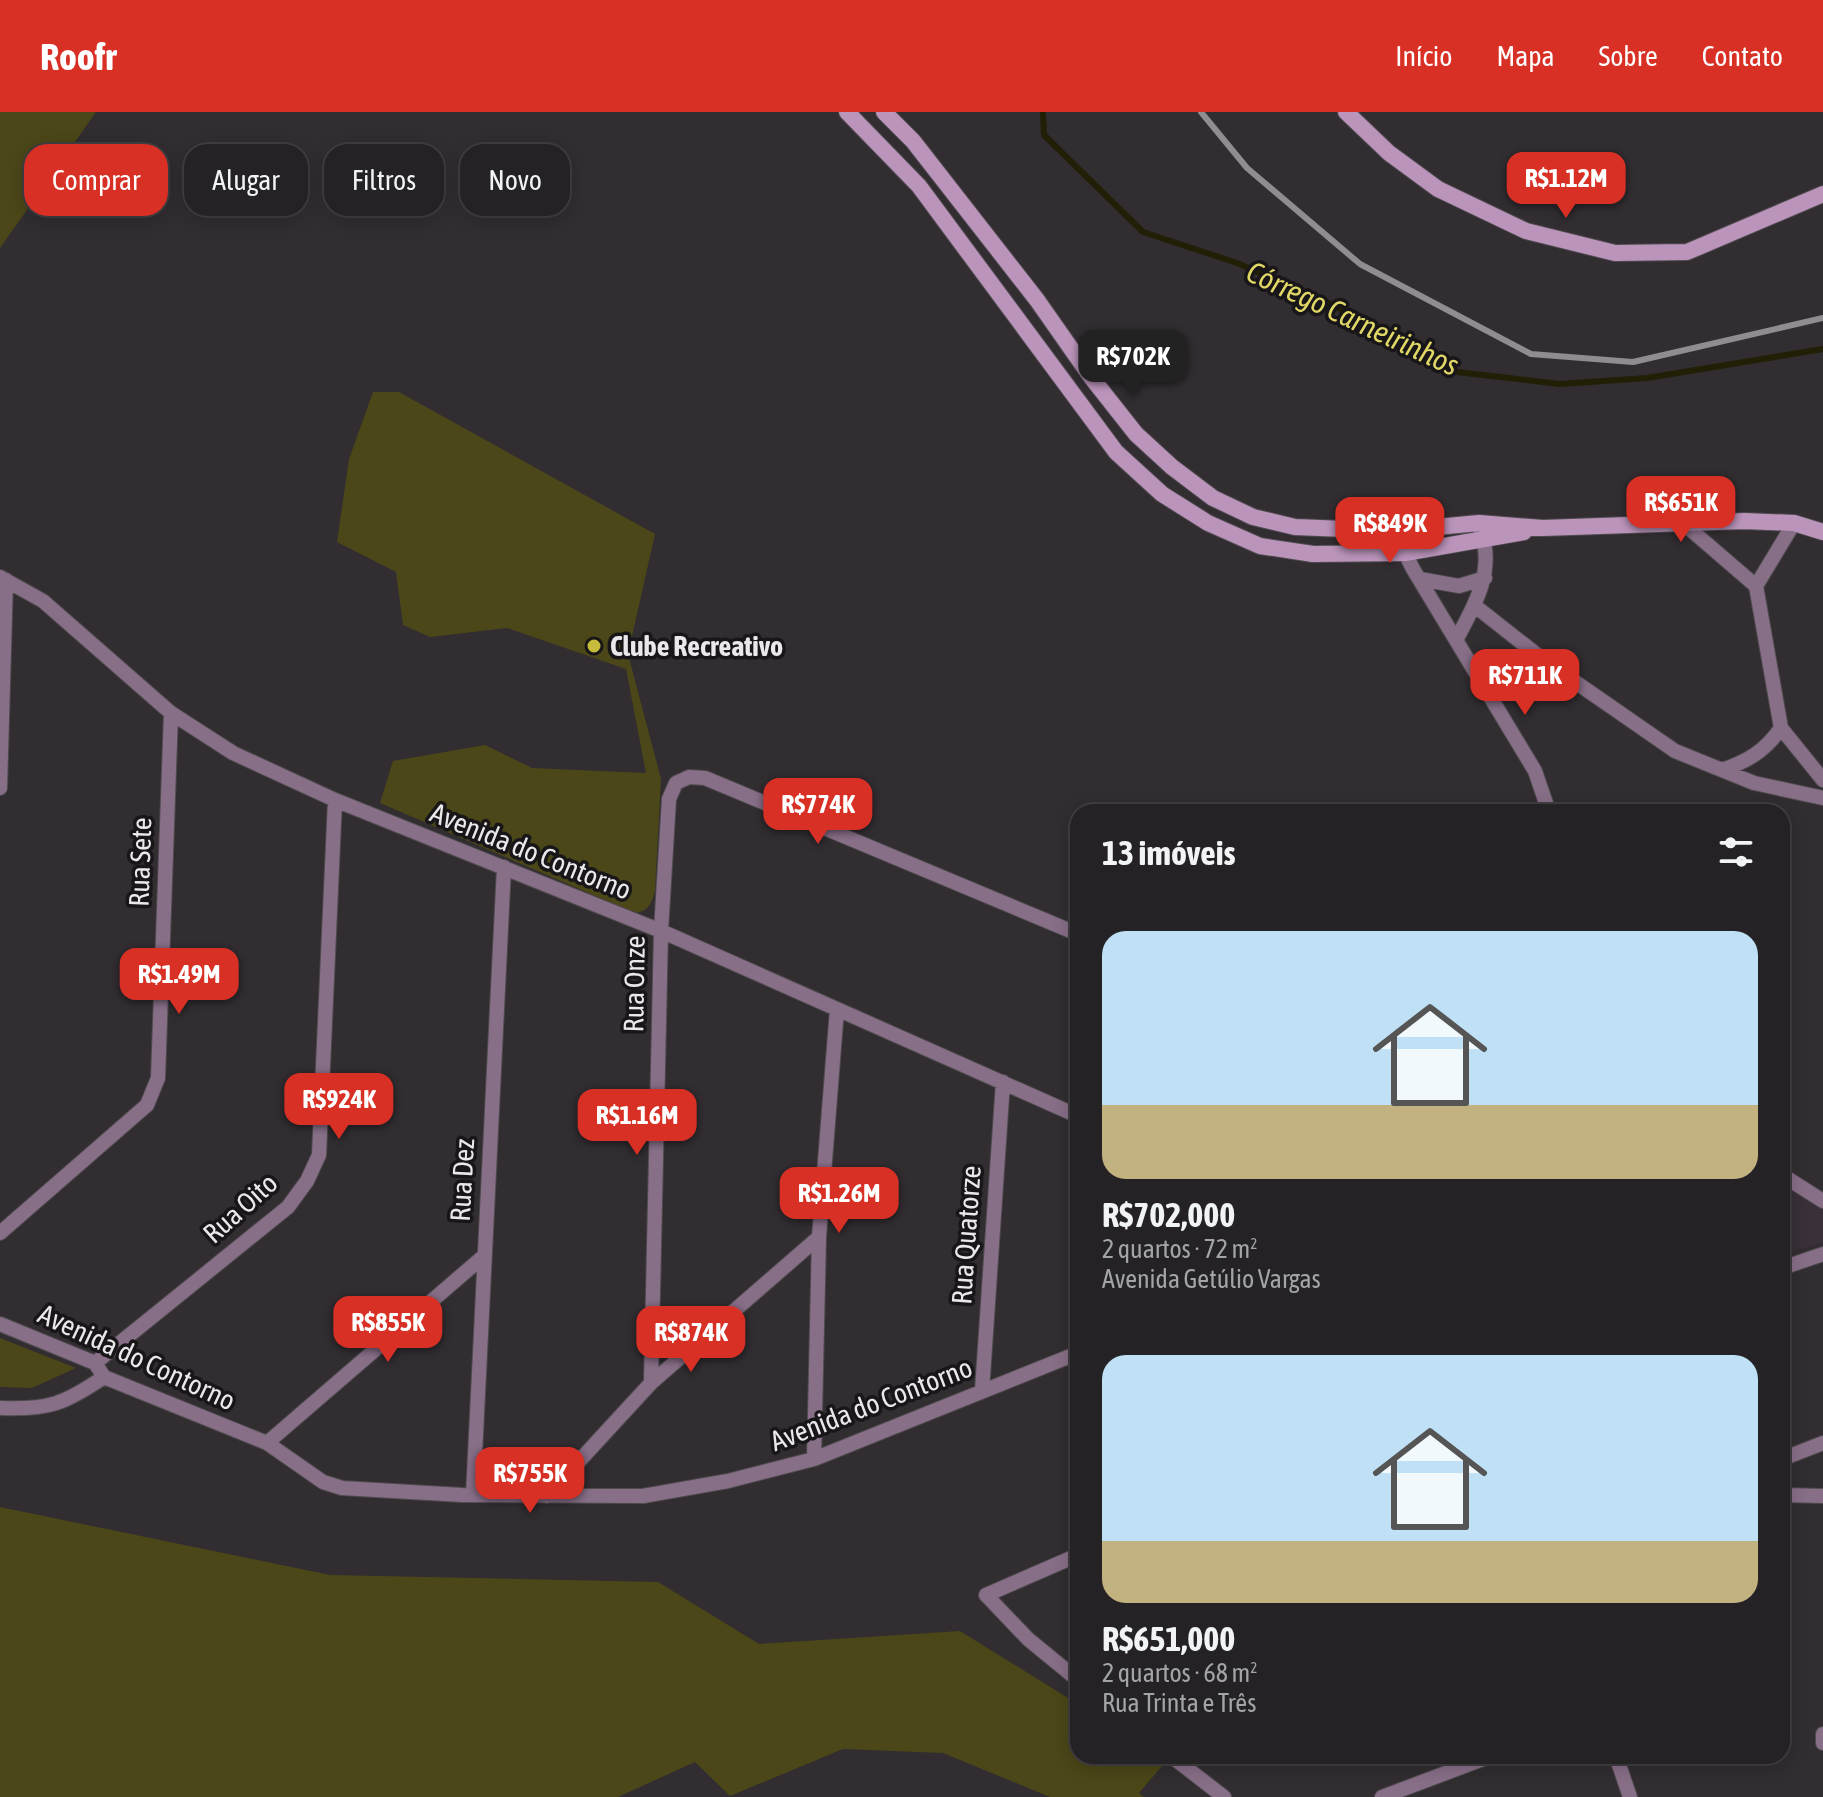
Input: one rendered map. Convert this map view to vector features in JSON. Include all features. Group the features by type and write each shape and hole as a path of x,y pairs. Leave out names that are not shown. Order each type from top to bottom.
{"main road":[{"path":"847,112 919,186 1116,452 1162,494 1208,523 1260,546 1313,554 1405,553 1543,528"},
{"path":"884,112 913,141 1136,434 1213,498 1253,517 1295,527 1394,531 1479,523 1543,528 1744,521 1794,523 1823,532"},
{"path":"1346,112 1389,153 1438,189 1526,231 1615,253 1687,252 1823,195"},
{"path":"1071,391 1091,377"}],"street":[{"path":"1456,640 1475,606 1485,578 1485,540 1479,523"},
{"path":"1756,586 1794,523"},
{"path":"1684,524 1756,586 1781,728 1823,780"},
{"path":"1394,531 1535,771 1546,804"},
{"path":"0,786 3,578"},
{"name":"Avenida do Contorno","path":"3,578 43,601 171,713 233,753 335,800 661,931 1070,1112"},
{"path":"1420,579 1459,586 1485,578"},
{"path":"1475,606 1545,661 1675,751 1754,783 1823,798"},
{"name":"Rua Sete","path":"0,1233 147,1105 158,1078 171,713"},
{"path":"1722,770 1751,760 1781,728"},
{"name":"Rua Onze","path":"651,1383 661,931 669,799 676,783 689,777 705,778 1070,931"},
{"name":"Rua Oito","path":"95,1363 288,1207 307,1181 319,1155 335,800"},
{"name":"Rua Dez","path":"473,1495 504,867"},
{"path":"814,1459 819,1237 837,1009"},
{"name":"Rua Quatorze","path":"982,1391 1003,1082"},
{"path":"1790,1180 1823,1201"},
{"path":"547,1496 651,1383 819,1237"},
{"path":"1790,1265 1823,1254"},
{"path":"267,1443 485,1255"},
{"name":"Avenida do Contorno","path":"0,1324 95,1363 104,1377 267,1443 323,1482 342,1488 473,1495 643,1496 728,1481 814,1459 1070,1356"},
{"path":"0,1408 36,1408 67,1401 104,1377"},
{"path":"1790,1456 1823,1443"},
{"path":"1790,1495 1823,1496"},
{"path":"1070,1558 986,1595 1015,1627 1070,1673"},
{"path":"1823,1734 1823,1743"},
{"path":"1181,1764 1224,1797"},
{"path":"1382,1797 1470,1764"},
{"path":"1619,1764 1630,1797"}],"shaded area":[{"path":"0,112 96,112 73,144 24,144 24,214 0,248"},
{"name":"Clube Recreativo","path":"373,392 399,392 655,534 628,654 661,779 655,890 644,910 635,913 380,803 393,761 485,745 532,768 646,773 626,669 507,628 430,637 403,625 396,572 337,542 349,459"},
{"path":"1790,1183 1823,1207 1823,1243 1790,1252"},
{"path":"0,1338 76,1368 32,1388 0,1387"},
{"path":"0,1507 330,1575 658,1582 759,1644 960,1631 1070,1699 1070,1764 1162,1766 1139,1793 1144,1797 1050,1797 943,1753 843,1749 730,1796 695,1762 618,1797 0,1797"}],"waterway":[{"name":"Córrego Carneirinhos","path":"1043,112 1044,135 1143,232 1237,263 1329,303 1457,372 1560,384 1647,378 1823,349"}],"railway":[{"path":"1201,112 1247,168 1360,264 1531,354 1633,362 1823,318"}],"place":[{"name":"Clube Recreativo","path":"594,646"}]}
